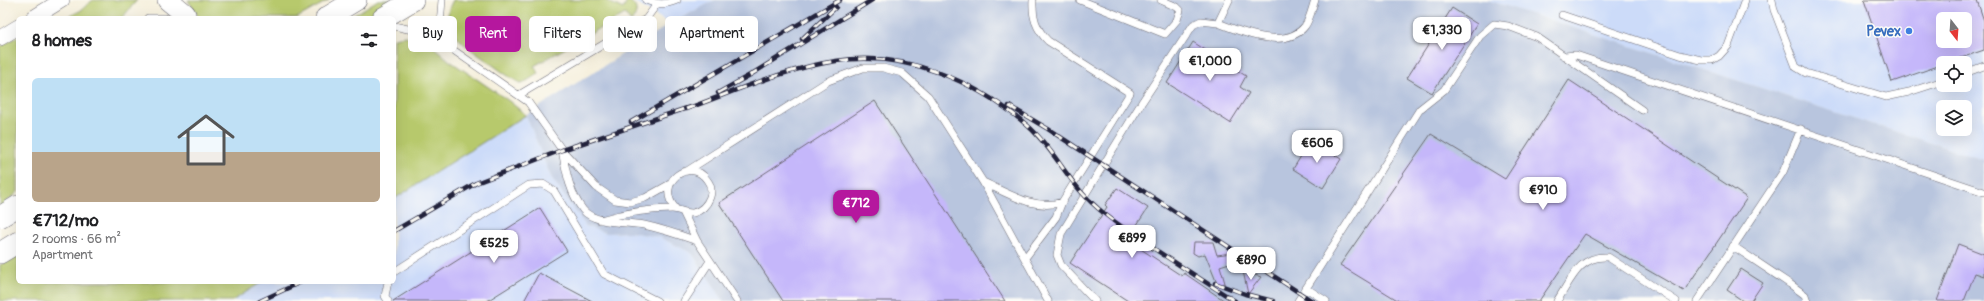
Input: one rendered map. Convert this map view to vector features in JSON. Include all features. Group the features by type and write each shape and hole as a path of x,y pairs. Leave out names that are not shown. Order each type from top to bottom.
{"main road":[{"path":"168,0 179,12"},
{"path":"329,16 356,0"},
{"path":"386,16 413,0"},
{"path":"0,217 16,207"},
{"path":"0,253 16,243"}],"street":[{"path":"35,16 62,0"},
{"path":"0,38 16,28"}],"lane":[{"path":"441,16 442,0"},
{"path":"646,0 657,4 668,4 677,0"},
{"path":"1024,258 1056,217 1062,202 1130,94 1048,41 1039,32 1032,12 1033,0"},
{"path":"1080,0 1165,34 1176,20 1180,10 1161,0"},
{"path":"1218,24 1229,0"},
{"path":"1095,301 1061,265 1057,255 1061,234 1142,102 1193,25 1201,21 1218,24 1264,38 1285,38 1299,32 1306,25 1315,0"},
{"path":"1562,15 1680,55 1701,60 1712,60 1719,56 1728,46 1745,0"},
{"path":"1772,0 1774,10 1796,67 1806,73 1886,96 1909,92 1936,83"},
{"path":"519,95 646,19 657,4"},
{"path":"158,16 179,12"},
{"path":"1298,301 1420,109 1444,90 1480,36 1494,24 1508,26 1537,37 1642,110"},
{"path":"396,26 408,29"},
{"path":"456,52 528,102 542,118 562,150 596,187 615,200 630,202 644,198 670,184 680,173 828,81 863,68 883,68 902,73 928,96 983,182 1048,301"},
{"path":"1564,56 1576,55 1801,129 1984,192"},
{"path":"1972,70 1984,66"},
{"path":"1696,301 1783,172 1801,129"},
{"path":"562,150 569,187 583,211 600,220 642,225 672,232 697,241"},
{"path":"600,220 648,209 698,212 704,208 711,195 709,183 699,172 687,170"},
{"path":"983,182 1033,203 1052,206 1062,202"},
{"path":"396,271 529,185 542,184 554,191 604,274 657,301"},
{"path":"670,184 669,198 680,210 697,241 737,301"},
{"path":"1733,246 1805,295 1807,301"},
{"path":"1557,301 1582,264 1597,257 1608,257 1676,301"},
{"path":"684,301 710,261"},
{"path":"388,284 385,296 388,301"},
{"path":"1306,288 1326,301"}],"shaded area":[{"path":"631,0 715,0 685,16 665,16 665,21"},
{"path":"715,0 1487,0 1984,160 1984,301 724,301 692,253 659,237 630,232 606,233 586,226 551,177 526,115 626,52 657,52 657,32 665,27 665,52 758,52 758,16 685,16"},
{"path":"1487,0 1984,0 1984,160"},
{"path":"526,115 551,177 586,226 606,233 630,232 659,237 692,253 724,301 232,301 259,284 396,284 396,198"}],"green space":[{"path":"93,0 137,0 124,16 69,16 80,11"},
{"path":"188,0 329,0 301,16 198,16"},
{"path":"378,0 395,0 369,16 352,16"},
{"path":"453,0 605,0 623,9 628,0 634,5 636,12 634,16 626,16 625,14 622,16 603,16 603,27 595,31 595,16 529,16 529,52 558,52 534,66 539,73 525,82 520,83 474,52 521,52 521,16 465,16 465,45 457,37 457,16 448,16"},
{"path":"405,36 408,36 408,52 440,52 450,61 509,101 526,115 396,198 396,38"},
{"path":"16,37 16,194 0,208 0,47"},
{"path":"16,255 16,284 259,284 232,301 0,301 0,265"}],"building":[{"name":"Pevex","path":"1864,0 1977,0 1984,21 1984,50 1967,56 1936,56 1936,67 1892,82"},
{"path":"1452,8 1477,24 1432,93 1407,78"},
{"path":"1193,42 1246,76 1240,87 1249,93 1230,123 1167,83"},
{"path":"1569,80 1747,198 1684,291 1585,234 1539,301 1399,301 1340,265 1431,134 1505,179"},
{"path":"875,101 1005,301 783,301 719,203"},
{"path":"1311,140 1341,159 1323,188 1293,169"},
{"path":"1117,188 1148,208 1127,240 1182,276 1184,273 1225,301 1128,301 1070,263 1107,207 1105,205"},
{"path":"540,208 567,251 487,301 393,301"},
{"path":"1194,242 1213,242 1217,255 1246,251 1248,257 1220,266 1225,283 1218,286 1205,254 1198,256 1193,253"},
{"path":"1958,244 1984,254 1984,276 1975,273 1964,301 1937,301"},
{"path":"1741,269 1763,283 1751,301 1743,301 1727,290"},
{"path":"1243,271 1261,277 1248,294"},
{"path":"539,273 592,301 524,301"}],"railway":[{"path":"631,122 840,0"},
{"path":"718,93 872,0"},
{"path":"802,39 836,7"},
{"path":"686,109 779,75 817,64 836,61 862,59 888,60 938,72 986,95 1008,110 1028,126 1044,142 1070,179 1101,211 1138,238 1235,301"},
{"path":"1009,106 1048,129 1312,301"},
{"path":"396,230 476,183 562,150 690,107"},
{"path":"1215,283 1245,294 1273,301"},
{"path":"260,301 297,284"}],"place":[{"name":"Pevex","path":"1909,31"}]}
